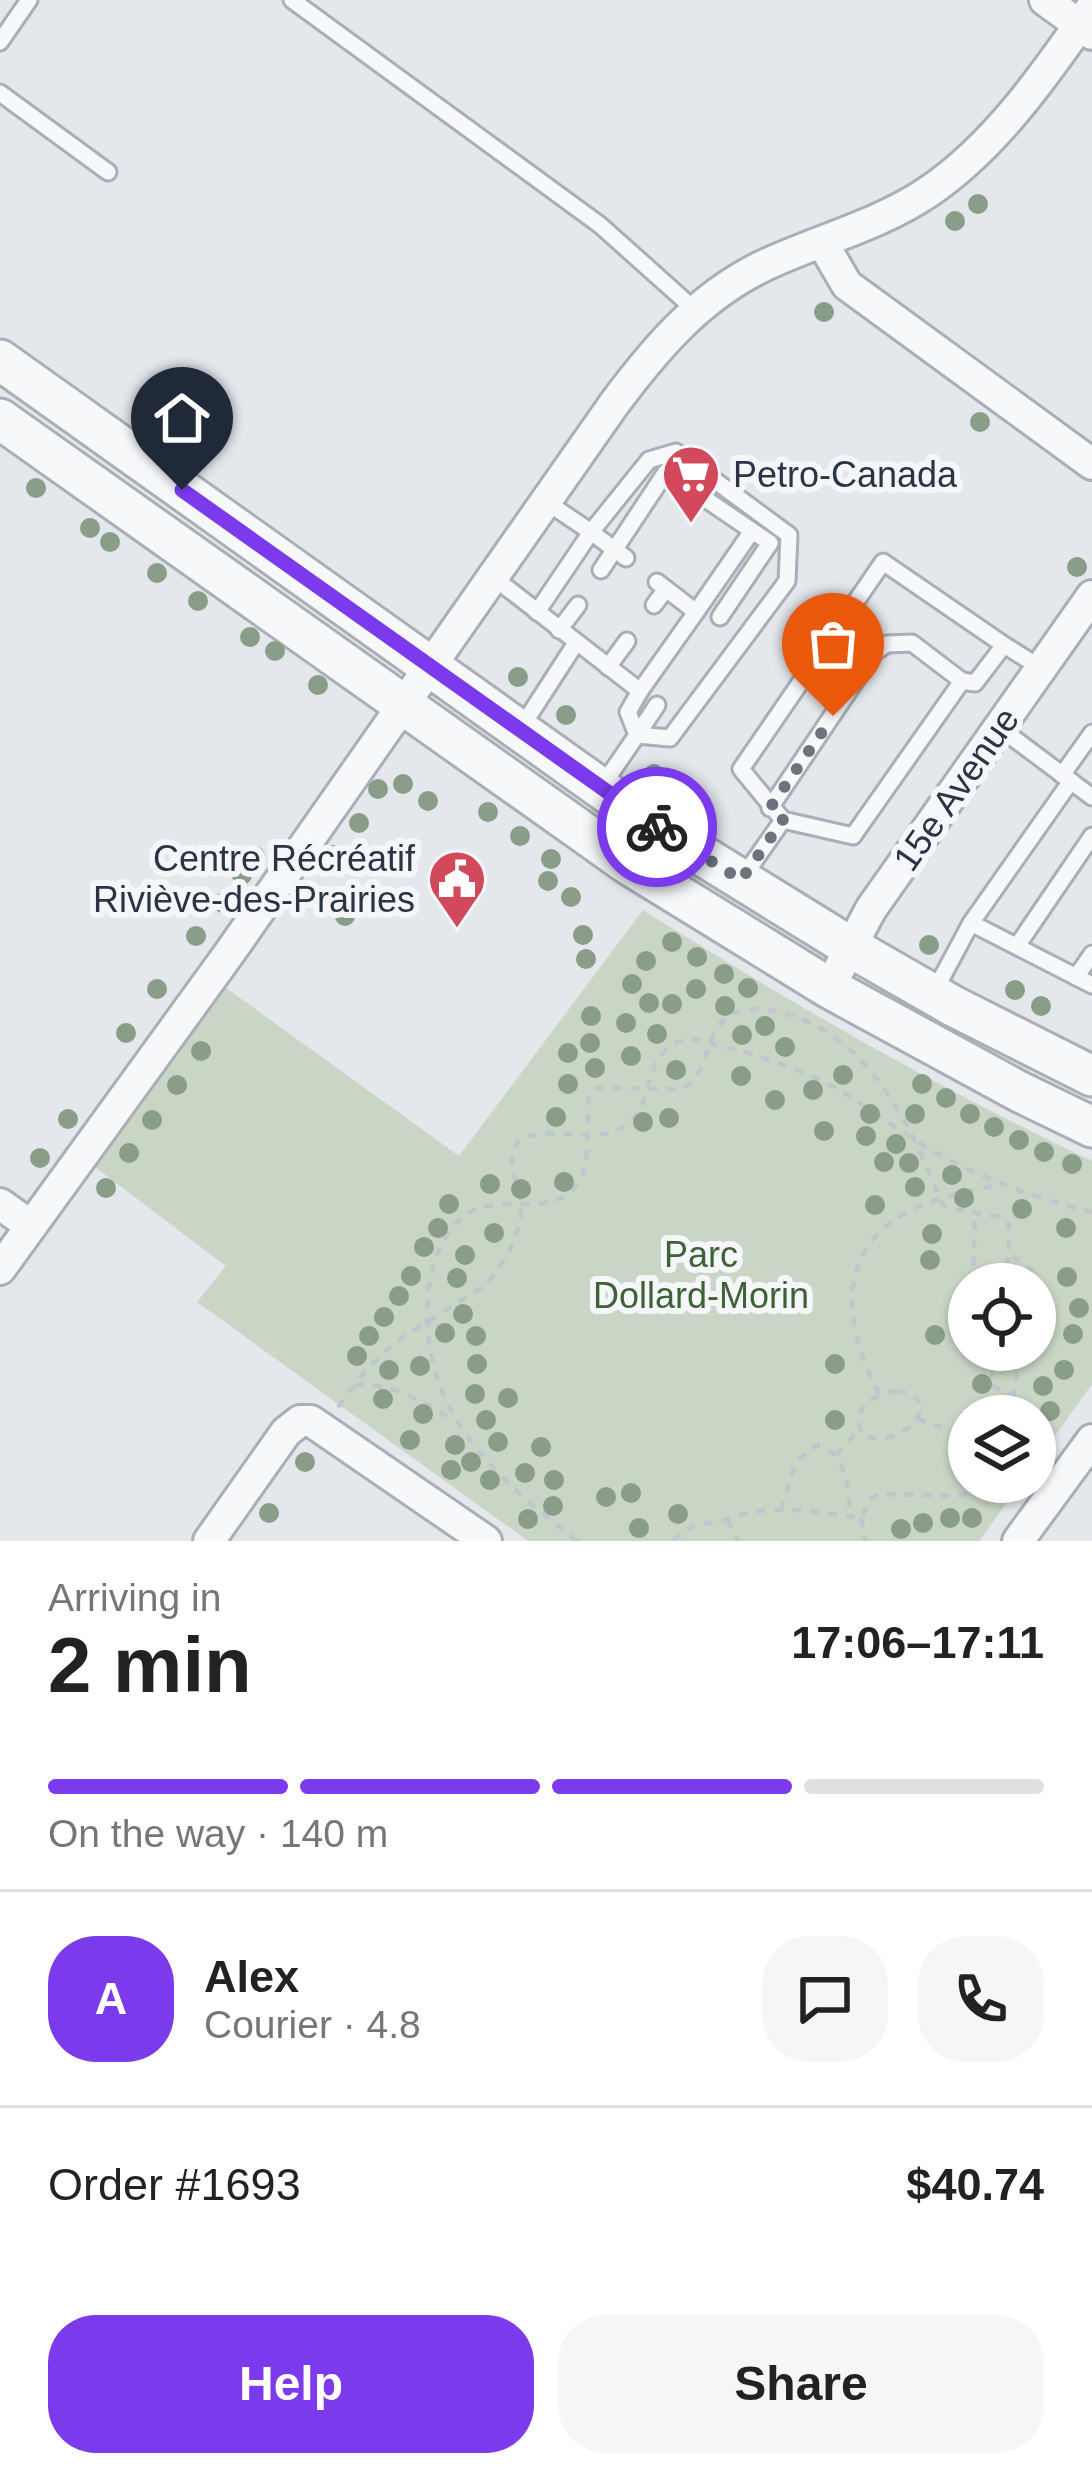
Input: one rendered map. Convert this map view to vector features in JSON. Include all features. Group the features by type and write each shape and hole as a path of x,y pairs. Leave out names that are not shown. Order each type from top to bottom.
{"street":[{"path":"0,1269 641,368 695,310 764,266 883,219 950,177 1006,122 1088,22 1045,0"},
{"path":"823,244 847,285 1092,464"},
{"path":"0,360 600,788 852,948 1092,1076"},
{"path":"0,418 628,864 829,988 1092,1127"},
{"name":"15e Avenue","path":"829,988 871,909 1092,596"},
{"path":"0,1204 31,1226"},
{"path":"209,1541 300,1421 323,1425 486,1541"},
{"path":"1018,1541 1080,1482 1092,1440"}],"lane":[{"path":"0,42 29,0"},
{"path":"292,0 600,225 695,310"},
{"path":"0,93 108,172"},
{"path":"537,612 591,532 649,460 676,452 789,535 787,581 670,738 637,735"},
{"path":"601,570 620,554 666,472 770,543 720,617"},
{"path":"545,501 620,554"},
{"path":"637,735 628,712 752,531"},
{"path":"962,681 853,836 776,814 741,769 884,562 1041,668"},
{"path":"493,577 640,691"},
{"path":"654,605 662,585 696,612"},
{"path":"560,630 578,604"},
{"path":"608,667 627,641"},
{"path":"519,731 577,643"},
{"path":"741,880 875,652 887,644 912,643 962,681 975,682 1004,645"},
{"path":"600,788 657,705"},
{"path":"1000,728 1092,797"},
{"path":"933,994 971,923 1092,733"},
{"path":"1017,946 1092,836"},
{"path":"971,923 1092,985"},
{"path":"1076,976 1092,954"}],"path":[{"path":"577,1541 467,1439 438,1384 427,1323 430,1275 456,1224 484,1206 521,1206 573,1191 585,1171 592,1092 602,1087 680,1090 692,1084 726,1017 746,1010 779,1012 813,1024 834,1037 874,1076 916,1141 948,1208 999,1217 1009,1225 1007,1263"},
{"path":"323,1425 397,1341 494,1275 517,1230 521,1206 510,1163 519,1140 540,1132 614,1132 628,1124 660,1055 689,1038 760,1054 804,1072 854,1098 916,1141 1027,1195 1092,1212"},
{"path":"879,1394 854,1335 851,1303 864,1253 883,1229 907,1212 940,1198 1005,1183"},
{"path":"974,1263 975,1212"},
{"path":"1009,1253 1022,1263"},
{"path":"993,1371 992,1384 1012,1395 1017,1371"},
{"path":"356,1385 371,1384 411,1395 454,1420"},
{"path":"836,1455 859,1430 860,1412 879,1394 914,1395 921,1408 906,1431 885,1439 872,1439 859,1430"},
{"path":"917,1420 948,1430"},
{"path":"781,1510 790,1473 802,1454 817,1445 836,1455 845,1478 849,1516"},
{"path":"865,1541 861,1518 870,1499 880,1493 948,1496"},
{"path":"662,1541 701,1522 727,1520 742,1511 861,1518"},
{"path":"727,1520 738,1541"}],"green space":[{"name":"Parc Dollard-Morin","path":"643,910 864,1042 1092,1161 1092,1384 1056,1435 1056,1395 948,1395 948,1503 1007,1503 979,1541 528,1541 197,1302 226,1266 87,1161 215,980 459,1156"}],"way so far":[{"path":"657,827 741,880 783,820 770,808 833,716"}],"place":[{"name":"Petro-Canada","path":"691,525"},
{"name":"Centre Récréatif Riviève-des-Prairies","path":"457,930"}],"route":[{"path":"182,490 657,827"}]}
